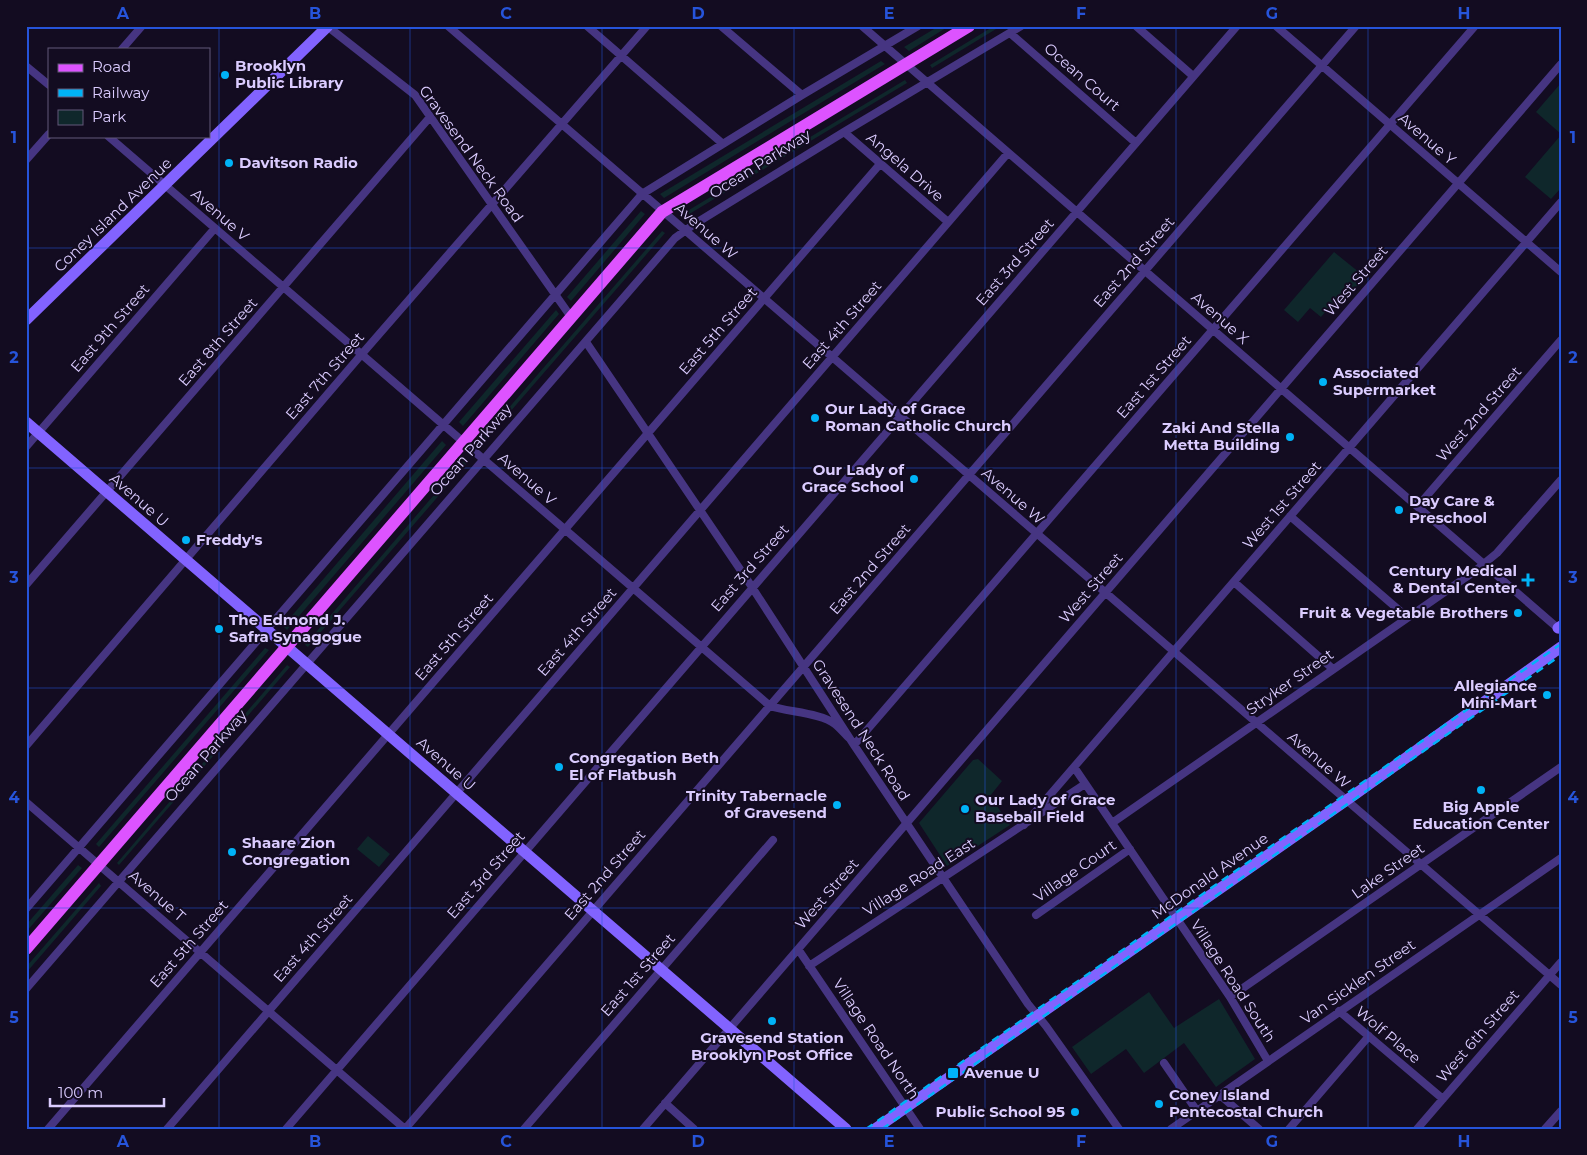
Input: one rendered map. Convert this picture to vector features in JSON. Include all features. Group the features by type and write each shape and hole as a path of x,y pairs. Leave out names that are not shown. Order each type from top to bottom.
{"main road":[{"name":"Coney Island Avenue","path":"26,320 327,26"},
{"name":"Ocean Parkway","path":"26,949 662,212 969,26"},
{"name":"Avenue U","path":"26,422 846,1129"},
{"name":"McDonald Avenue","path":"875,1129 1037,1014 1345,801 1561,647"}],"street":[{"path":"123,48 142,26"},
{"name":"Gravesend Neck Road","path":"327,26 415,94 571,318"},
{"name":"Avenue W","path":"448,26 1561,986"},
{"path":"587,26 723,144"},
{"name":"East 7th Street","path":"26,746 361,354 647,26"},
{"path":"722,26 802,95"},
{"name":"Avenue X","path":"862,26 1560,628"},
{"path":"26,909 642,194 918,26"},
{"name":"Ocean Parkway","path":"26,990 684,230 1021,26"},
{"path":"1136,26 1193,76"},
{"name":"East 3rd Street","path":"286,1129 1237,26"},
{"name":"Avenue Y","path":"1276,26 1561,272"},
{"name":"East 2nd Street","path":"405,1129 1356,26"},
{"name":"East 1st Street","path":"852,742 1036,535 1475,26"},
{"name":"Ocean Court","path":"1010,33 1136,143"},
{"name":"West Street","path":"643,1129 1561,64"},
{"path":"26,66 48,84"},
{"name":"East 8th Street","path":"26,585 430,117"},
{"name":"Angela Drive","path":"844,132 948,222"},
{"path":"26,160 48,135"},
{"name":"Avenue V","path":"110,138 770,706 827,719 835,724 852,742"},
{"name":"East 4th Street","path":"167,1129 1008,153"},
{"name":"East 5th Street","path":"48,1129 880,164"},
{"name":"West 1st Street","path":"1024,825 1561,202"},
{"name":"East 9th Street","path":"26,447 215,228"},
{"name":"West 2nd Street","path":"1418,506 1561,340"},
{"name":"Gravesend Neck Road","path":"586,342 752,587 906,824 1028,1004 1119,1129"},
{"name":"Stryker Street","path":"1112,823 1484,564 1497,553 1561,480"},
{"path":"1290,516 1407,617"},
{"path":"1234,582 1333,669"},
{"name":"Village Road South","path":"1074,767 1230,997 1268,1061"},
{"name":"Lake Street","path":"1230,997 1561,767"},
{"name":"Village Road East","path":"809,966 1085,784"},
{"name":"Avenue T","path":"26,802 405,1129"},
{"name":"East 1st Street","path":"524,1129 773,840"},
{"name":"Village Court","path":"1036,915 1130,849"},
{"name":"Van Sicklen Street","path":"1171,1129 1561,858"},
{"path":"798,949 809,966"},
{"name":"West 6th Street","path":"1417,1129 1561,962"},
{"name":"Village Road North","path":"809,966 920,1129"},
{"name":"Wolf Place","path":"1339,1011 1442,1099"},
{"path":"1289,1129 1369,1036"},
{"path":"1164,1063 1197,1111"},
{"path":"1220,1095 1259,1129"},
{"path":"665,1103 694,1129"},
{"path":"1545,1129 1561,1111"}],"green space":[{"path":"939,26 949,26 909,51 904,47"},
{"path":"994,26 1001,26 932,68 930,65"},
{"path":"881,61 885,64 664,198 660,194"},
{"path":"905,80 907,83 686,216 684,213"},
{"path":"1561,83 1561,134 1536,112"},
{"path":"1561,135 1561,188 1551,199 1525,177"},
{"path":"641,211 645,214 571,301 567,297"},
{"path":"662,231 665,233 483,443 480,441"},
{"path":"1334,252 1365,277 1332,314 1327,310 1321,317 1310,308 1298,322 1284,310"},
{"path":"556,310 559,314 463,426 459,422"},
{"path":"442,441 446,445 287,630 283,626"},
{"path":"464,460 467,463 308,647 305,645"},
{"path":"265,648 269,650 99,847 96,844"},
{"path":"287,665 290,667 119,865 117,863"},
{"name":"Our Lady of Grace Baseball Field","path":"978,759 1002,781 990,796 1010,825 947,866 919,823 973,760"},
{"path":"368,836 390,854 379,867 357,849"},
{"path":"78,865 82,868 26,932 26,925"},
{"path":"99,883 101,886 26,973 26,967"},
{"path":"1149,992 1174,1028 1219,999 1255,1059 1216,1087 1184,1043 1144,1073 1126,1049 1091,1074 1072,1047"}],"railway":[{"path":"866,1129 1561,644"},
{"path":"882,1129 1561,655"}],"place":[{"name":"Brooklyn Public Library","path":"225,75"},
{"name":"Davitson Radio","path":"229,163"},
{"name":"Associated Supermarket","path":"1323,382"},
{"name":"Our Lady of Grace Roman Catholic Church","path":"815,418"},
{"name":"Zaki And Stella Metta Building","path":"1290,437"},
{"name":"Our Lady of Grace School","path":"914,479"},
{"name":"Day Care & Preschool","path":"1399,510"},
{"name":"Freddy's","path":"186,540"},
{"name":"Century Medical & Dental Center","path":"1528,580"},
{"name":"Fruit & Vegetable Brothers","path":"1518,613"},
{"name":"The Edmond J. Safra Synagogue","path":"219,629"},
{"name":"Allegiance Mini-Mart","path":"1547,695"},
{"name":"Congregation Beth El of Flatbush","path":"559,767"},
{"name":"Big Apple Education Center","path":"1481,790"},
{"name":"Trinity Tabernacle of Gravesend","path":"837,805"},
{"name":"Our Lady of Grace Baseball Field","path":"965,809"},
{"name":"Shaare Zion Congregation","path":"232,852"},
{"name":"Gravesend Station Brooklyn Post Office","path":"772,1021"},
{"name":"Avenue U","path":"953,1073"},
{"name":"Coney Island Pentecostal Church","path":"1159,1104"},
{"name":"Public School 95","path":"1075,1112"}]}
